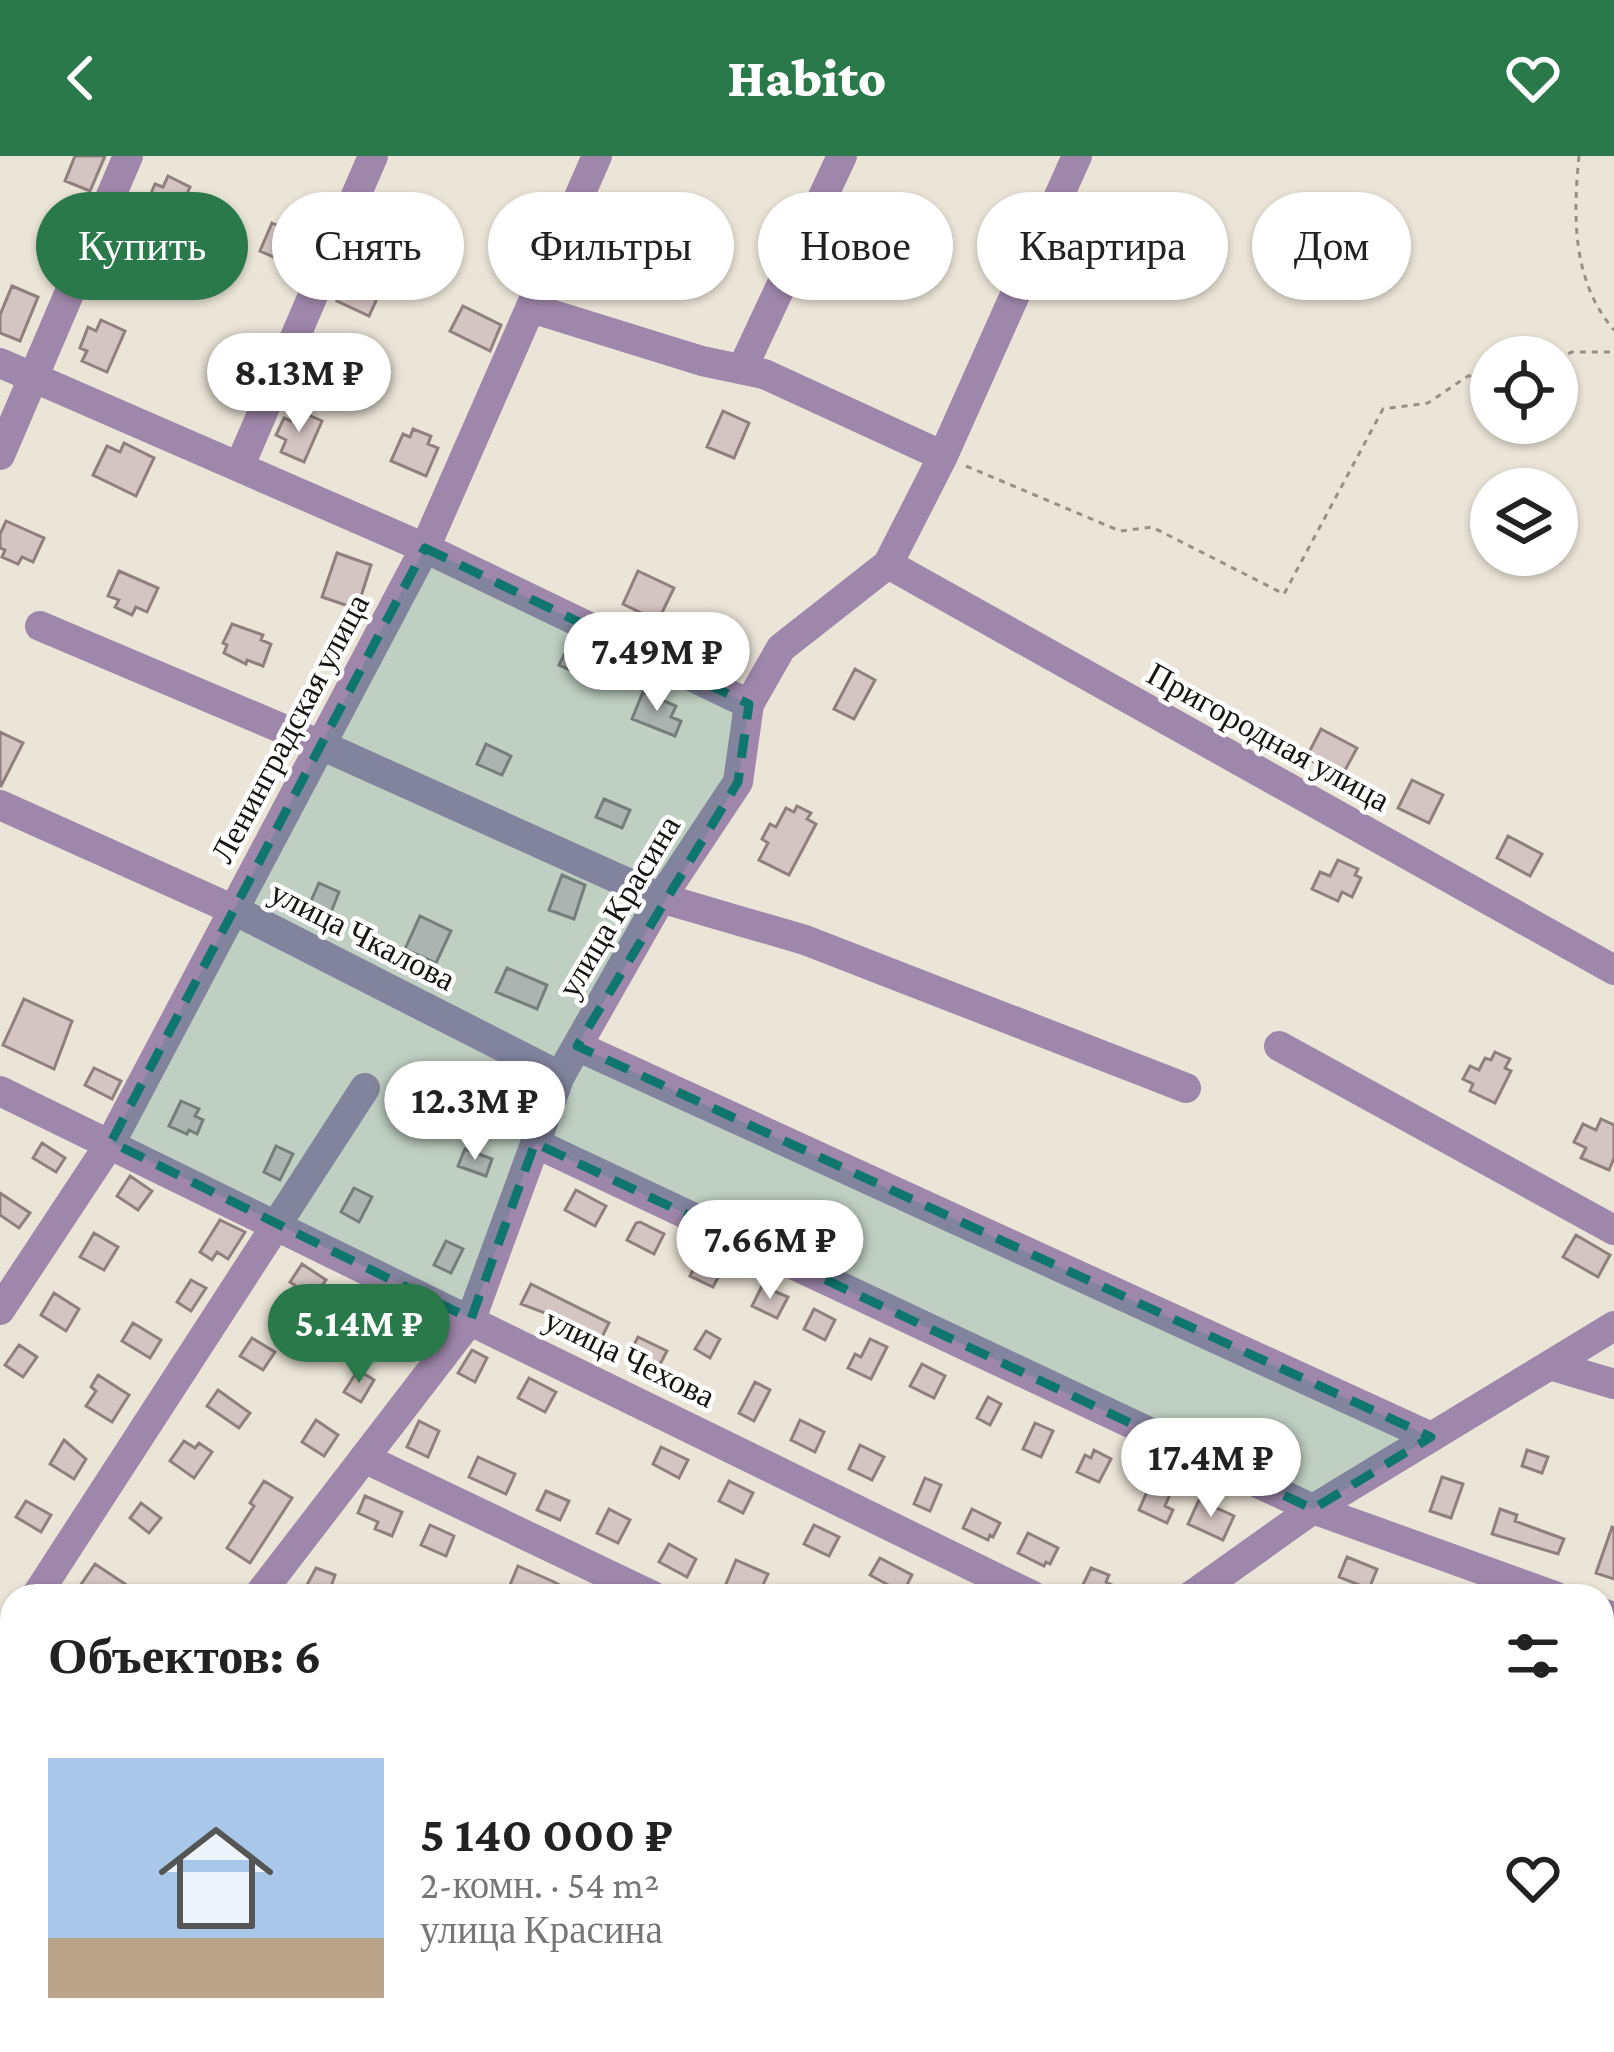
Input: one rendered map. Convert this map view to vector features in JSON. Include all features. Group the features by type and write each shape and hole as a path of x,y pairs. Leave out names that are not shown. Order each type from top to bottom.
{"street":[{"path":"0,455 128,156"},
{"path":"240,465 373,156"},
{"name":"Ленинградская улица","path":"0,1310 111,1142 425,548 597,156"},
{"path":"742,369 842,156"},
{"name":"улица Красина","path":"274,1584 471,1319 560,1076 661,898 738,782 749,704 781,648 888,564 943,457 1078,156"},
{"path":"531,308 764,374 943,457"},
{"path":"0,363 425,548 749,704"},
{"name":"Пригородная улица","path":"888,564 1614,970"},
{"path":"40,626 321,745 661,898 805,940 1186,1088"},
{"name":"улица Чкалова","path":"0,806 234,910 560,1076"},
{"path":"577,1046 1431,1437"},
{"path":"1279,1046 1614,1230"},
{"path":"44,1584 365,1088"},
{"name":"улица Чехова","path":"0,1090 1010,1584"},
{"path":"536,1143 1313,1508 1523,1584"},
{"path":"1208,1584 1313,1508 1614,1326"},
{"path":"1550,1365 1614,1384"},
{"path":"364,1458 628,1584"}],"path":[{"path":"1579,156 1576,245 1593,302 1614,330"},
{"path":"1578,352 1614,352"},
{"path":"943,457 1120,531 1152,526 1284,594 1383,409 1428,403 1470,376"}],"highlighted area":[{"path":"425,548 749,704 738,782 577,1046 1431,1437 1313,1509 535,1143 471,1319 111,1142"}],"building":[{"path":"75,156 105,156 90,191 65,181"},
{"path":"168,176 190,187 188,192 152,192 155,184 163,187"},
{"path":"272,223 272,256 260,251"},
{"path":"12,286 36,296 20,341 0,333 0,315"},
{"path":"337,300 376,300 369,316"},
{"path":"463,306 501,325 490,351 450,331"},
{"path":"101,320 125,331 107,372 82,361 87,351 80,348 88,327 96,331"},
{"path":"297,410 322,421 304,462 281,452 286,440 276,435 284,418 291,421"},
{"path":"723,411 749,423 734,458 707,447"},
{"path":"413,429 431,436 428,444 438,448 426,476 391,461 403,434 410,437"},
{"path":"124,443 154,458 136,496 93,475 107,446 120,452"},
{"path":"6,521 44,538 33,562 22,557 18,564 2,557 0,534"},
{"path":"337,553 371,565 357,609 322,597"},
{"path":"119,571 158,588 147,612 136,607 132,615 115,607 119,600 108,596"},
{"path":"638,571 674,588 658,621 623,604"},
{"path":"232,624 263,635 261,640 271,644 263,666 224,653 227,645 223,643"},
{"path":"568,647 595,659 586,677 559,665"},
{"path":"855,669 875,680 854,719 834,709"},
{"path":"643,692 676,706 671,717 681,721 675,736 632,719"},
{"path":"1321,729 1357,748 1344,772 1306,758"},
{"path":"0,732 23,743 1,786 0,786"},
{"path":"486,744 511,756 502,775 477,764"},
{"path":"1412,780 1443,795 1429,823 1398,808"},
{"path":"604,799 630,810 622,828 596,817"},
{"path":"797,806 811,813 807,819 816,824 789,875 759,860 768,843 762,839 770,824 776,827 786,808 794,812"},
{"path":"1508,836 1542,854 1530,876 1497,858"},
{"path":"1338,860 1358,869 1355,875 1361,878 1352,897 1342,892 1338,901 1312,889 1320,872 1330,876"},
{"path":"562,875 585,885 574,919 549,910"},
{"path":"319,883 339,892 331,912 310,903"},
{"path":"420,916 451,931 436,963 405,949"},
{"path":"507,968 547,985 537,1009 496,992"},
{"path":"24,999 72,1021 54,1069 3,1045"},
{"path":"1495,1052 1510,1059 1505,1068 1511,1071 1495,1103 1470,1091 1473,1084 1463,1079 1470,1066 1479,1070"},
{"path":"94,1068 121,1081 112,1099 85,1085"},
{"path":"181,1101 199,1109 195,1116 203,1120 197,1134 169,1126"},
{"path":"1601,1119 1614,1125 1614,1158 1609,1170 1581,1158 1586,1148 1574,1142 1583,1124 1596,1130"},
{"path":"42,1143 65,1158 56,1172 33,1158"},
{"path":"276,1146 293,1154 280,1180 264,1172"},
{"path":"465,1149 492,1159 486,1176 458,1166"},
{"path":"130,1176 152,1191 138,1210 117,1196"},
{"path":"354,1188 372,1197 359,1222 341,1212"},
{"path":"576,1190 606,1206 595,1226 565,1210"},
{"path":"0,1193 30,1213 19,1228 0,1215"},
{"path":"220,1220 245,1232 228,1259 217,1252 212,1260 200,1252"},
{"path":"640,1222 664,1234 654,1254 627,1240"},
{"path":"94,1233 118,1247 104,1270 80,1257"},
{"path":"1576,1235 1610,1255 1598,1277 1563,1257"},
{"path":"446,1241 463,1249 451,1273 434,1265"},
{"path":"701,1255 724,1266 713,1287 690,1276"},
{"path":"302,1264 326,1280 313,1298 290,1282"},
{"path":"191,1280 206,1288 191,1311 177,1302"},
{"path":"531,1284 609,1323 599,1343 574,1330 577,1325 521,1304"},
{"path":"762,1286 788,1297 777,1318 752,1306"},
{"path":"54,1293 79,1309 66,1331 41,1315"},
{"path":"814,1309 835,1320 825,1340 804,1329"},
{"path":"390,1312 412,1328 397,1350 375,1335"},
{"path":"133,1323 161,1340 150,1358 122,1341"},
{"path":"706,1331 720,1339 710,1358 695,1349"},
{"path":"638,1337 667,1351 657,1370 628,1356"},
{"path":"252,1338 275,1352 263,1370 240,1356"},
{"path":"870,1339 887,1347 871,1379 848,1368 855,1354 861,1357"},
{"path":"19,1345 37,1357 23,1377 5,1365"},
{"path":"472,1350 487,1358 475,1382 458,1373"},
{"path":"922,1364 945,1376 934,1398 910,1386"},
{"path":"358,1370 374,1380 361,1402 344,1392"},
{"path":"98,1375 129,1395 112,1422 86,1406 96,1391 91,1387"},
{"path":"529,1378 556,1392 545,1412 518,1398"},
{"path":"755,1382 770,1390 754,1421 739,1413"},
{"path":"218,1390 250,1413 239,1428 207,1406"},
{"path":"988,1397 1001,1404 990,1425 977,1418"},
{"path":"316,1420 338,1435 324,1456 302,1442"},
{"path":"800,1420 824,1432 815,1452 791,1440"},
{"path":"419,1421 439,1431 428,1457 407,1447"},
{"path":"1035,1423 1053,1431 1041,1457 1023,1449"},
{"path":"64,1440 86,1459 74,1479 50,1464"},
{"path":"184,1441 195,1448 199,1443 212,1452 194,1478 170,1461"},
{"path":"860,1445 884,1457 872,1480 849,1469"},
{"path":"661,1447 688,1460 679,1478 653,1464"},
{"path":"1094,1450 1111,1459 1099,1482 1077,1472 1085,1455 1091,1458"},
{"path":"1527,1450 1548,1457 1542,1473 1522,1466"},
{"path":"478,1457 515,1474 506,1494 469,1477"},
{"path":"1442,1477 1463,1484 1451,1518 1430,1511"},
{"path":"925,1478 941,1485 930,1511 914,1504"},
{"path":"1152,1480 1172,1489 1165,1506 1173,1510 1167,1523 1139,1510"},
{"path":"264,1481 292,1498 250,1563 227,1548"},
{"path":"729,1481 753,1493 743,1513 719,1501"},
{"path":"546,1491 569,1501 560,1520 537,1510"},
{"path":"365,1496 402,1512 392,1536 375,1529 378,1522 358,1513"},
{"path":"1199,1500 1234,1516 1223,1540 1188,1524"},
{"path":"26,1501 51,1515 41,1532 16,1517"},
{"path":"141,1503 161,1518 149,1533 130,1518"},
{"path":"609,1509 630,1520 618,1543 597,1533"},
{"path":"972,1509 1000,1523 993,1537 988,1540 963,1528"},
{"path":"1500,1509 1517,1515 1515,1521 1564,1539 1558,1554 1492,1534"},
{"path":"430,1525 454,1536 446,1556 421,1545"},
{"path":"814,1525 839,1537 829,1556 804,1544"},
{"path":"1614,1528 1614,1579 1596,1573"},
{"path":"1028,1533 1058,1548 1050,1564 1044,1566 1018,1553"},
{"path":"669,1544 696,1559 687,1577 659,1562"},
{"path":"1347,1557 1377,1569 1371,1584 1339,1577"},
{"path":"880,1558 912,1575 908,1584 886,1584 870,1575"},
{"path":"736,1560 768,1574 763,1584 726,1584"},
{"path":"95,1564 125,1584 81,1584"},
{"path":"518,1566 558,1584 510,1584"},
{"path":"316,1568 335,1575 332,1584 307,1584"},
{"path":"1091,1568 1109,1575 1106,1582 1110,1584 1083,1584"}]}
